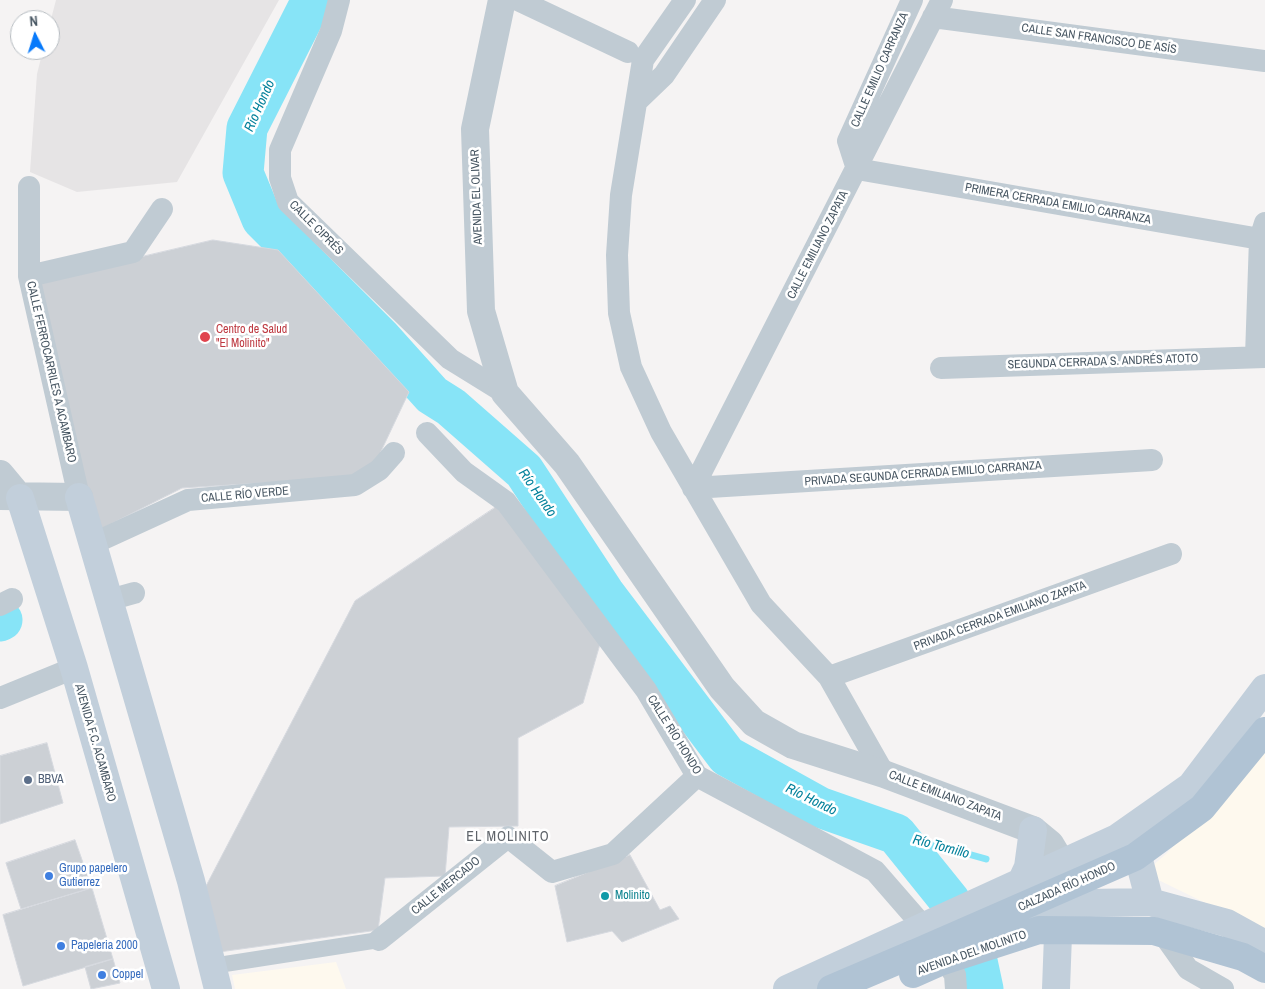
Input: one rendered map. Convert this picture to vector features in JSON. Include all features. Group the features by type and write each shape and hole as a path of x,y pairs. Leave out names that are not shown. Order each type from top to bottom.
{"main road":[{"path":"79,496 92,544 121,597 215,978"},
{"name":"AVENIDA F.C. ACAMBARO","path":"10,497 74,668 166,989"},
{"name":"CALZADA RÍO HONDO","path":"787,989 922,925 1117,838 1191,786 1265,688"},
{"name":"CALZADA RÍO HONDO","path":"831,989 1135,856 1202,808 1265,731"},
{"path":"1134,826 1135,845 1150,902"},
{"path":"1022,880 1028,867 1033,830"},
{"path":"1056,989 1048,933 1059,906 1062,864"},
{"name":"CALZADA RÍO HONDO","path":"849,989 937,950 1059,906 1087,903 1150,902 1227,923 1265,944"},
{"path":"1048,933 1066,922 1087,903"},
{"name":"AVENIDA DEL MOLINITO","path":"877,989 940,962 1048,933 1154,931 1243,957 1265,969"}],"street":[{"name":"CALLE CIPRÉS","path":"339,0 330,31 280,150 280,178 288,202 450,360 505,394"},
{"name":"AVENIDA EL OLIVAR","path":"502,0 475,129 481,311 505,394"},
{"path":"518,0 628,52"},
{"name":"CALLE EMILIANO ZAPATA","path":"685,0 643,60 621,195 617,255 619,313 631,367 661,432 761,604 829,677 884,774 1033,830 1050,844 1062,864"},
{"path":"638,100 664,75 715,0"},
{"name":"CALLE EMILIO CARRANZA","path":"857,169 848,140 912,0"},
{"name":"CALLE EMILIANO ZAPATA","path":"694,488 937,8"},
{"name":"CALLE SAN FRANCISCO DE ASÍS","path":"937,8 1265,61"},
{"name":"PRIMERA CERRADA EMILIO CARRANZA","path":"857,169 1262,231"},
{"name":"CALLE FERROCARRILES A ACAMBARO","path":"29,187 29,276 79,496"},
{"path":"29,276 133,252 162,209"},
{"path":"1260,356 1262,231"},
{"name":"SEGUNDA CERRADA S. ANDRÉS ATOTO","path":"941,368 1260,356"},
{"path":"505,394 567,464 722,688 754,723 793,745 884,774"},
{"name":"CALLE RÍO HONDO","path":"427,433 464,472 506,502 646,690 697,776 875,871 922,925 955,975 956,989"},
{"name":"CALLE RÍO VERDE","path":"92,544 188,500 355,485 379,470 394,453"},
{"name":"PRIVADA SEGUNDA CERRADA EMILIO CARRANZA","path":"694,488 1152,460"},
{"path":"0,474 10,497 79,496"},
{"name":"PRIVADA CERRADA EMILIANO ZAPATA","path":"829,677 1171,554"},
{"path":"0,698 74,668"},
{"name":"CALLE MERCADO","path":"215,978 379,940 508,837 552,872 613,854 697,776"},
{"path":"1150,902 1166,938 1188,969 1223,989"}],"shaded area":[{"path":"56,0 279,0 177,182 77,192 30,172 37,74 40,60 60,60 60,10 53,10"},
{"path":"1265,743 1265,932 1144,873 1166,854 1221,797"},
{"path":"336,962 346,989 235,989 232,975"}],"building":[{"name":"Centro de Salud \"El Molinito\"","path":"213,240 278,250 409,392 375,464 355,477 182,488 97,531 39,281"},
{"path":"499,505 600,644 583,703 518,738 518,826 449,827 445,876 385,878 378,930 219,952 206,886 355,601"},
{"name":"BBVA","path":"47,743 63,803 0,824 0,756"},
{"name":"Grupo papelero Gutierrez","path":"75,840 92,888 21,909 6,863"},
{"name":"Molinito","path":"630,855 660,910 670,906 679,919 622,942 612,931 567,942 555,886"},
{"name":"Papeleria 2000","path":"92,888 113,959 23,986 3,915"},
{"name":"Coppel","path":"113,959 120,983 91,989 85,967"}],"waterway":[{"name":"Río Hondo","path":"312,0 247,128 243,173 262,219 380,337 432,395 451,407 524,471 604,593 727,756 819,807 896,834 950,901"},
{"name":"Río Tornillo","path":"896,834 986,859"},
{"path":"977,961 983,989"}],"place":[{"name":"Centro de Salud \"El Molinito\"","path":"205,337"},
{"name":"BBVA","path":"28,780"},
{"name":"Grupo papelero Gutierrez","path":"49,876"},
{"name":"Molinito","path":"605,896"},
{"name":"Papeleria 2000","path":"61,946"},
{"name":"Coppel","path":"102,975"}],"district":[{"name":"EL MOLINITO","path":"508,837"}]}
